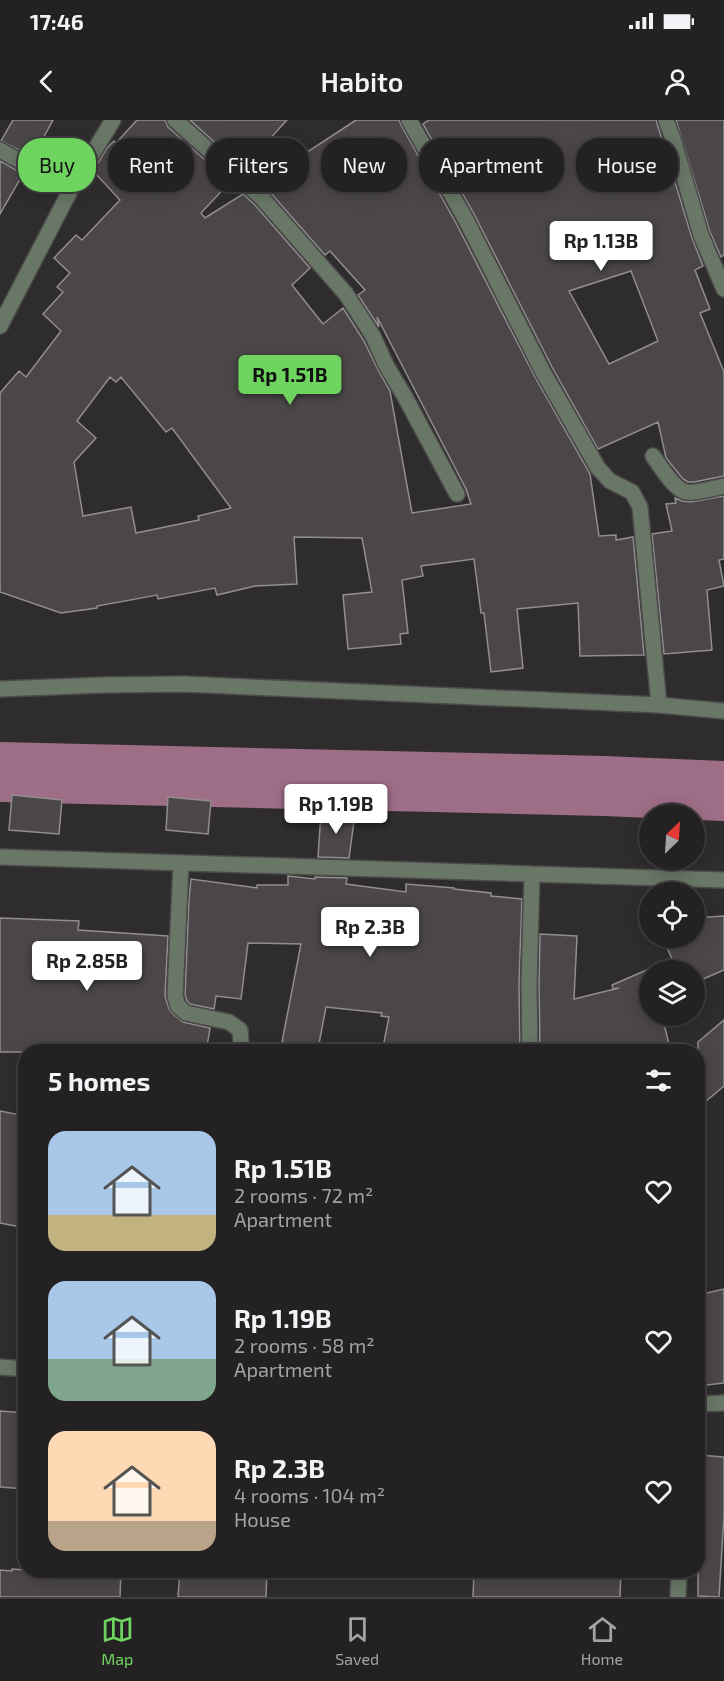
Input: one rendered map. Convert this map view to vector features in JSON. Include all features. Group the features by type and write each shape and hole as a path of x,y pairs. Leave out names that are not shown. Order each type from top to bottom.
{"street":[{"path":"96,148 113,120"},
{"path":"175,120 262,198 346,294 373,336 386,365 457,494"},
{"path":"409,120 465,219 543,372 598,468 610,481 632,492 640,507 659,705"},
{"path":"666,120 701,235 724,289"},
{"path":"0,150 18,160"},
{"path":"0,326 69,192"},
{"path":"653,456 670,480 685,492 724,486"},
{"path":"0,689 183,684 659,705 724,711"},
{"path":"0,857 724,880"},
{"path":"181,863 175,996 178,1006 186,1013 229,1022 240,1030 242,1044"},
{"path":"530,1044 532,874"},
{"path":"0,1367 18,1368"},
{"path":"705,1404 724,1404"},
{"path":"678,1597 679,1578"}],"building":[{"path":"13,120 53,120 43,138 18,138 18,150 1,141"},
{"path":"137,120 165,120 168,127 180,138 121,138"},
{"path":"190,120 287,120 270,138 210,138"},
{"path":"356,120 399,120 419,157 419,192 439,192 535,377 590,474 599,536 616,535 616,540 633,537 644,655 580,656 578,603 517,609 523,668 491,672 484,613 481,613 474,559 421,566 423,576 402,580 408,633 400,634 401,644 348,649 343,595 372,592 362,538 294,537 297,584 255,586 217,595 215,588 158,599 157,595 61,613 0,592 0,393 19,371 26,377 61,331 43,314 63,292 57,287 70,273 54,258 76,235 82,240 120,200 113,192 194,192 194,150 206,161 206,192 221,192 201,213 205,218 243,194 310,268 292,285 323,324 343,308 364,341 390,391 412,513 471,504 466,489 377,317 379,327 358,295 365,290 330,251 325,255 270,192 309,192 309,151 321,143 321,192 407,192 407,138 329,138","holes":["110,377 116,382 121,377 166,432 172,428 231,508 198,516 199,520 136,533 131,507 83,516 74,462 96,438 77,421"]},
{"path":"429,120 656,120 661,138 576,138 576,192 678,192 703,266 695,270 710,309 700,313 724,372 724,476 694,482 683,479 666,458 658,422 598,449 552,367 462,192 564,192 564,138 431,138 423,124","holes":["631,271 658,341 609,364 569,291"]},
{"path":"676,120 724,120 724,255 721,257 710,232"},
{"path":"107,148 108,187 96,174 96,166"},
{"path":"0,161 18,171 18,183 0,214"},
{"path":"724,496 724,559 719,560 724,586 707,590 712,650 664,654 652,534 672,531 666,504 676,503 675,498 691,502"},
{"path":"12,795 62,800 59,834 9,830"},
{"path":"168,797 211,801 208,834 166,830"},
{"path":"321,812 355,814 349,858 318,857"},
{"path":"288,876 315,879 315,877 347,878 346,884 406,892 406,884 454,888 491,893 491,896 522,899 520,1044 384,1044 389,1017 381,1016 382,1013 326,1007 319,1044 282,1042 301,944 248,943 241,999 216,996 214,1009 190,1004 185,995 191,879 257,888 257,885 288,885"},
{"path":"724,916 724,970 705,978 705,960 670,960 672,959 667,948 705,948 705,917"},
{"path":"0,918 79,921 78,930 168,936 165,996 169,1009 183,1022 210,1028 207,1044 18,1044 18,1052 0,1052"},
{"path":"540,934 577,936 574,999 619,988 613,989 612,985 639,973 639,1026 664,1026 669,1044 540,1044"},
{"path":"724,1020 724,1086 705,1102 705,1044 698,1044"},
{"path":"0,1111 18,1114 18,1226 0,1223"},
{"path":"724,1289 724,1383 705,1385 705,1293"},
{"path":"0,1411 18,1412 18,1488 0,1487"},
{"path":"705,1456 724,1457 724,1515 719,1597 698,1596 698,1578 705,1578"},
{"path":"12,1569 18,1569 18,1578 121,1578 120,1597 0,1597 0,1570 12,1571"},
{"path":"179,1578 267,1578 266,1597 178,1597"},
{"path":"474,1578 621,1578 620,1597 473,1597"}],"waterway":[{"path":"0,772 604,786 724,791"}]}
